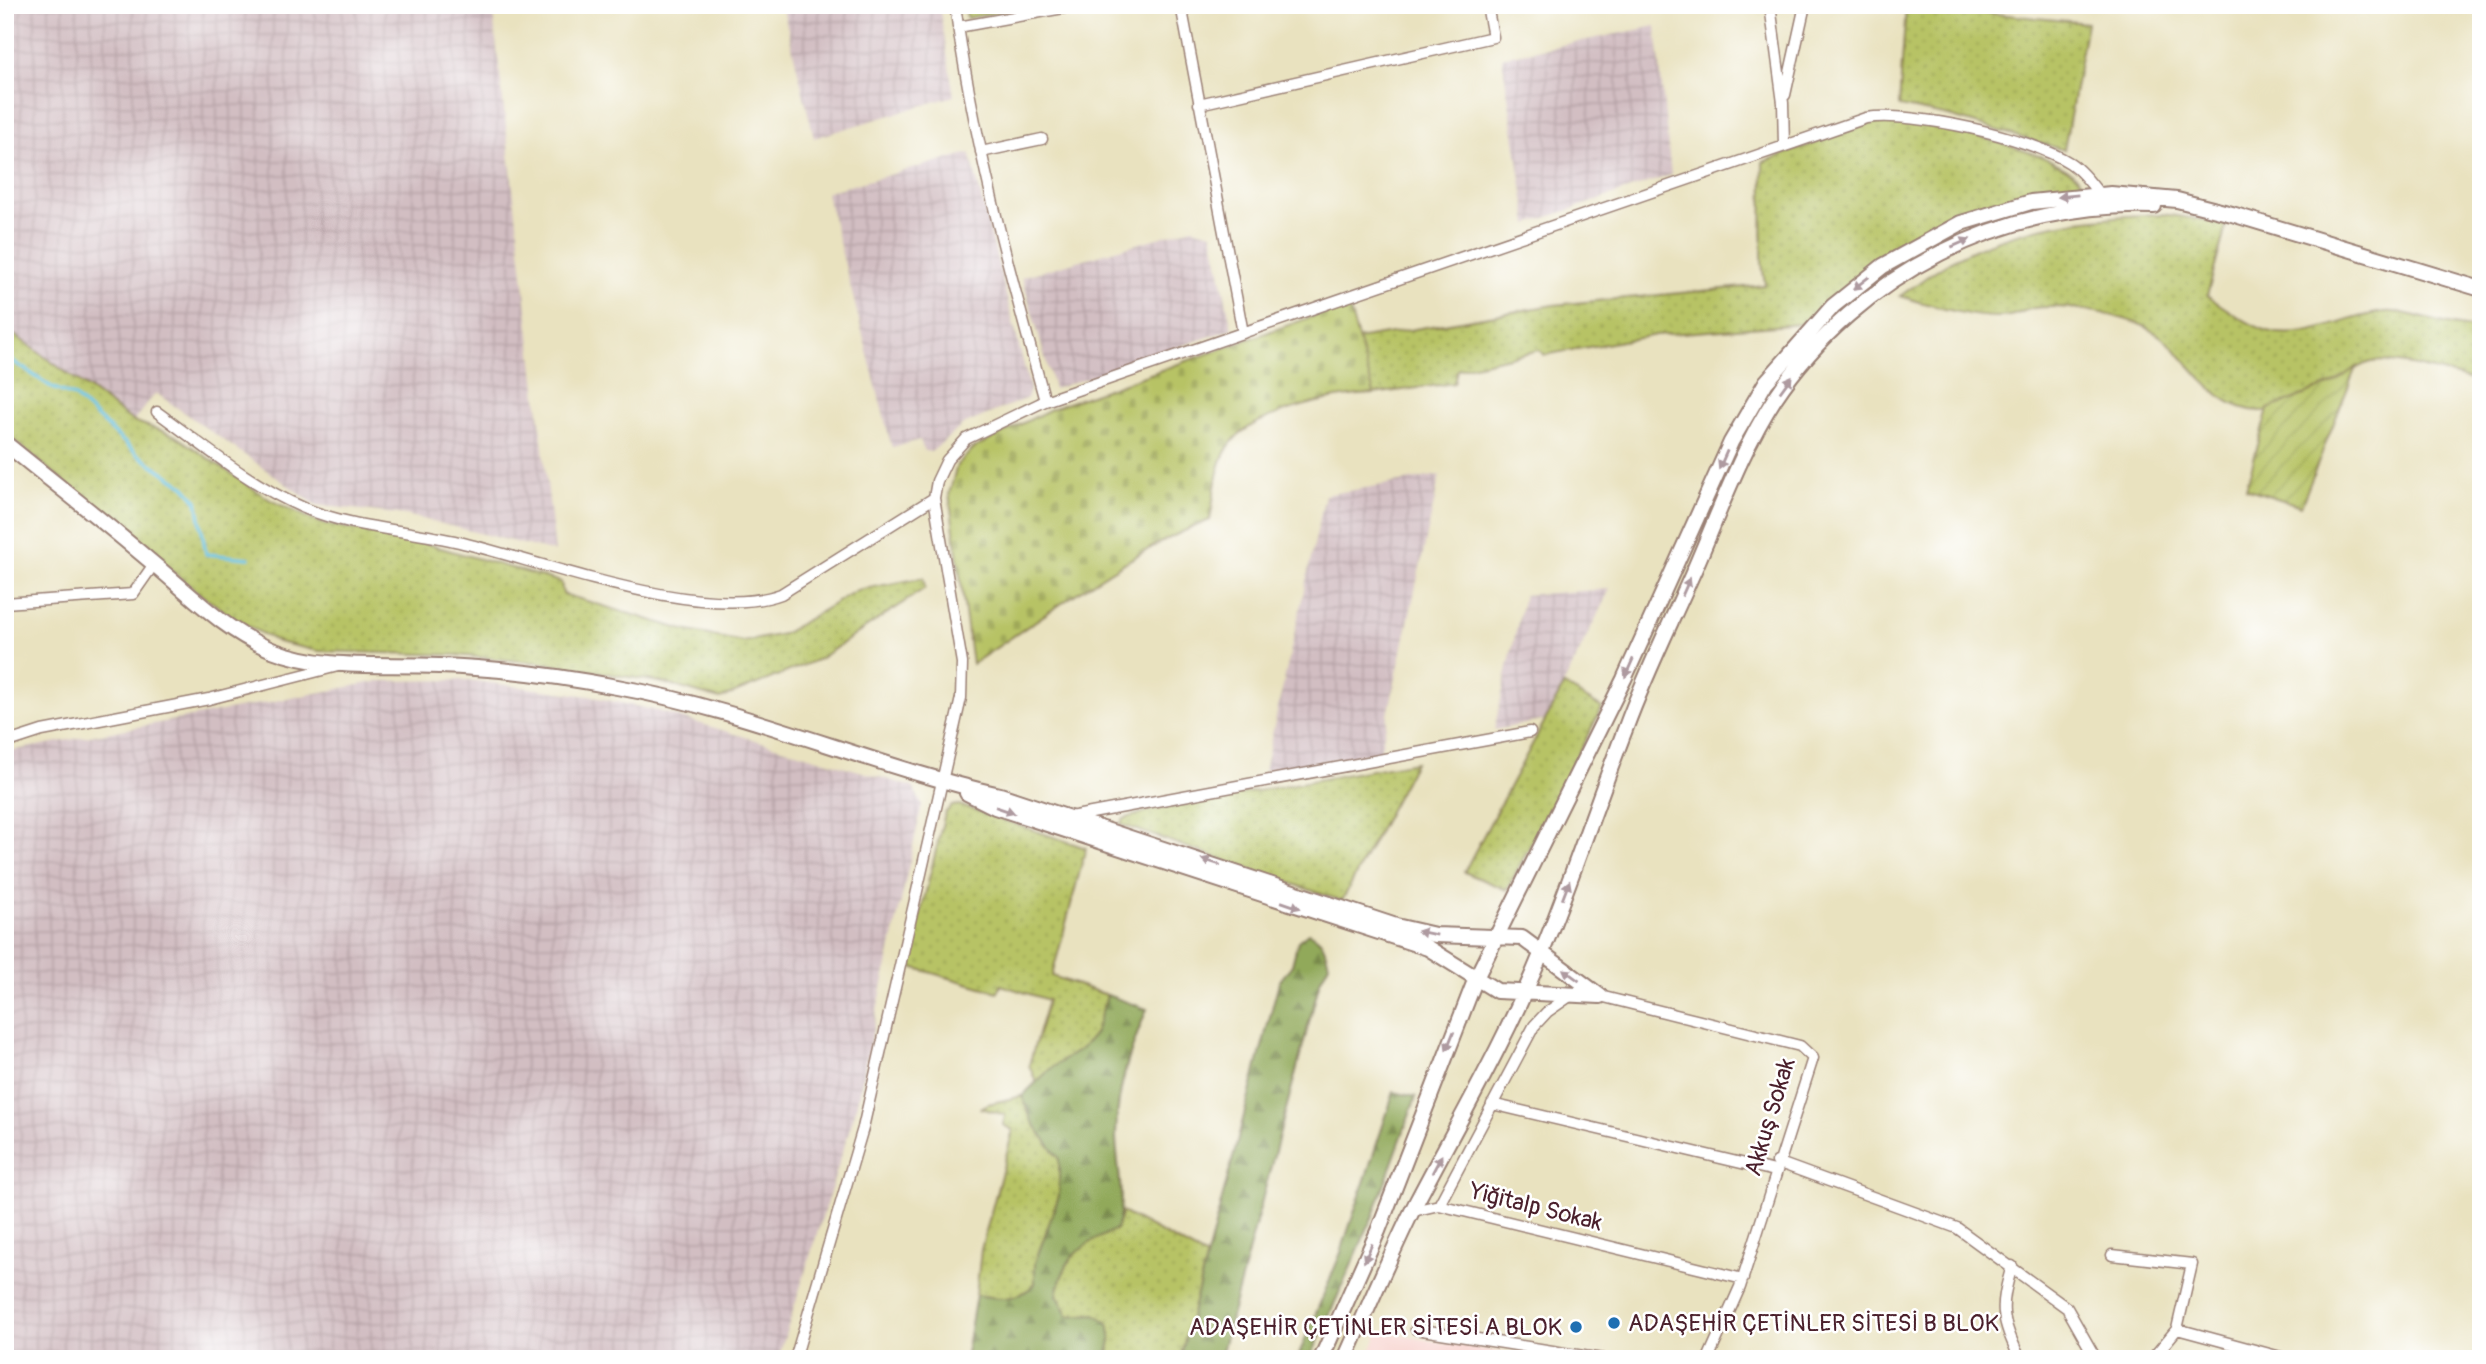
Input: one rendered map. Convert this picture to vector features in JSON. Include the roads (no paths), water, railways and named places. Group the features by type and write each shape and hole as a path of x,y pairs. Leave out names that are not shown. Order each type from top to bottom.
{"main road":[{"path":"1321,1359 1378,1231 1476,978 1624,680 1731,442 1766,382 1790,352 1858,285 1940,234 1981,216 2031,202 2099,194 2177,201 2232,214 2481,289"},
{"path":"1345,1359 1413,1210 1542,954 1626,725 1749,444 1787,382 1826,335 1875,293 1929,258 2013,223 2071,210 2113,206 2170,207 2232,214"},
{"path":"5,443 154,564 200,605 250,639 313,662 491,669 620,687 734,716 943,782 1000,795 1408,929 1446,936 1522,938 1600,996"},
{"path":"943,782 995,807 1428,948 1497,991 1600,996"}],"street":[{"path":"955,5 981,152 1001,239 1045,401"},
{"path":"958,27 1080,5"},
{"path":"1181,5 1243,333"},
{"path":"1199,104 1493,37 1488,5"},
{"path":"1770,5 1783,103 1784,146"},
{"path":"1783,103 1805,5"},
{"path":"795,1359 863,1128 961,698 962,663 934,498 941,471 966,439 1045,401 1866,118 1886,115 1917,117 2054,155 2083,173 2099,194"},
{"path":"981,152 1042,139"},
{"path":"157,412 255,483 275,495 335,519 461,543 595,580 704,600 752,601 781,594 934,498"},
{"path":"5,603 133,594 154,564"},
{"path":"5,743 42,730 209,699 341,665"},
{"path":"1069,817 1530,732"},
{"name":"Yiğitalp Sokak","path":"1570,996 1547,1012 1534,1026 1439,1205 1743,1279"},
{"name":"Akkuş Sokak","path":"1600,996 1806,1049 1814,1063 1776,1166 1743,1279 1708,1359"},
{"path":"1492,1104 1776,1166 1957,1228 2067,1308 2096,1359"},
{"path":"1413,1210 1439,1205"},
{"path":"2112,1255 2192,1264 2177,1329 2152,1359"},
{"path":"2012,1266 2002,1305 2004,1322 2020,1359"},
{"path":"1416,1329 1602,1359"},
{"path":"2177,1329 2288,1359"}],"waterway":[{"path":"5,356 53,388 74,396 137,454 185,487 197,501 206,554 249,558"}],"place":[{"name":"ADAŞEHİR ÇETİNLER SİTESİ B BLOK","path":"1614,1323"},
{"name":"ADAŞEHİR ÇETİNLER SİTESİ A BLOK","path":"1576,1327"}]}
